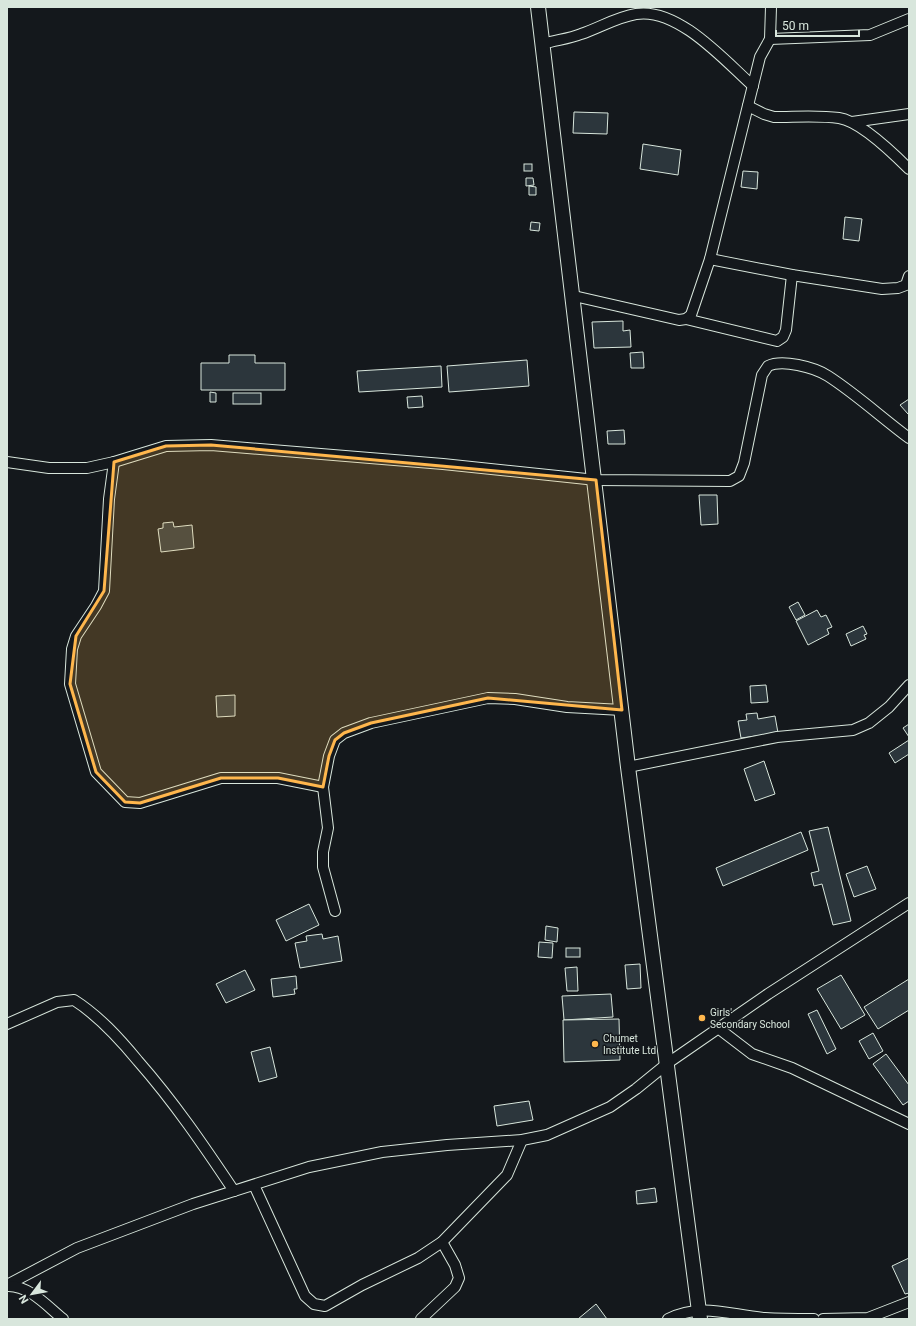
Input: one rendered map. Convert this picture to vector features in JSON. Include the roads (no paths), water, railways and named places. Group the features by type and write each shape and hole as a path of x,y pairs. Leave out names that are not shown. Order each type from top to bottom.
{"main road":[{"path":"538,7 596,480 628,767 668,1063 699,1314"}],"street":[{"path":"686,319 691,315 710,259 760,57 770,39 771,7"},
{"path":"543,44 580,35 637,14 657,15 678,23 696,36 753,86"},
{"path":"770,39 870,35 909,20"},
{"path":"748,106 774,117 840,118 852,122 893,153 909,169"},
{"path":"852,122 909,114"},
{"path":"710,259 792,275 882,289 898,288 908,283"},
{"path":"574,296 679,320 686,319 777,341 784,337 786,330 792,275"},
{"path":"7,462 49,468 87,468 114,462 166,446 211,445 443,464 596,480 730,481 739,476 744,463 762,375 768,366 774,363 797,365 826,375 909,438"},
{"path":"114,462 107,518 104,591 76,636 72,649 70,684 96,772 125,802 130,804 140,803 221,778 278,778 323,787"},
{"path":"628,767 778,737 852,730 869,723 889,707 909,685"},
{"path":"335,911 324,867 323,852 328,828 323,787 329,756 335,740 344,733 371,723 488,698 515,699 567,707 622,710"},
{"path":"7,1286 77,1248 194,1204 309,1167 382,1152 447,1144 522,1140 547,1135 610,1106 636,1090 668,1063 718,1028 909,903"},
{"path":"7,1024 57,1002 74,1000 90,1010 118,1037 169,1096 234,1191"},
{"path":"718,1028 752,1054 792,1068 909,1124"},
{"path":"254,1185 305,1296 314,1304 325,1306 362,1285 418,1258 442,1242 507,1175 522,1140"},
{"path":"420,1319 455,1287 459,1278 455,1265 442,1242"},
{"path":"7,1286 15,1286 30,1293 63,1319"},
{"path":"824,1319 868,1318 909,1302"},
{"path":"668,1319 682,1312 764,1318 814,1319"}],"place":[{"name":"Girls' Secondary School","path":"702,1018"},
{"name":"Chumet Institute Ltd","path":"595,1044"}]}
